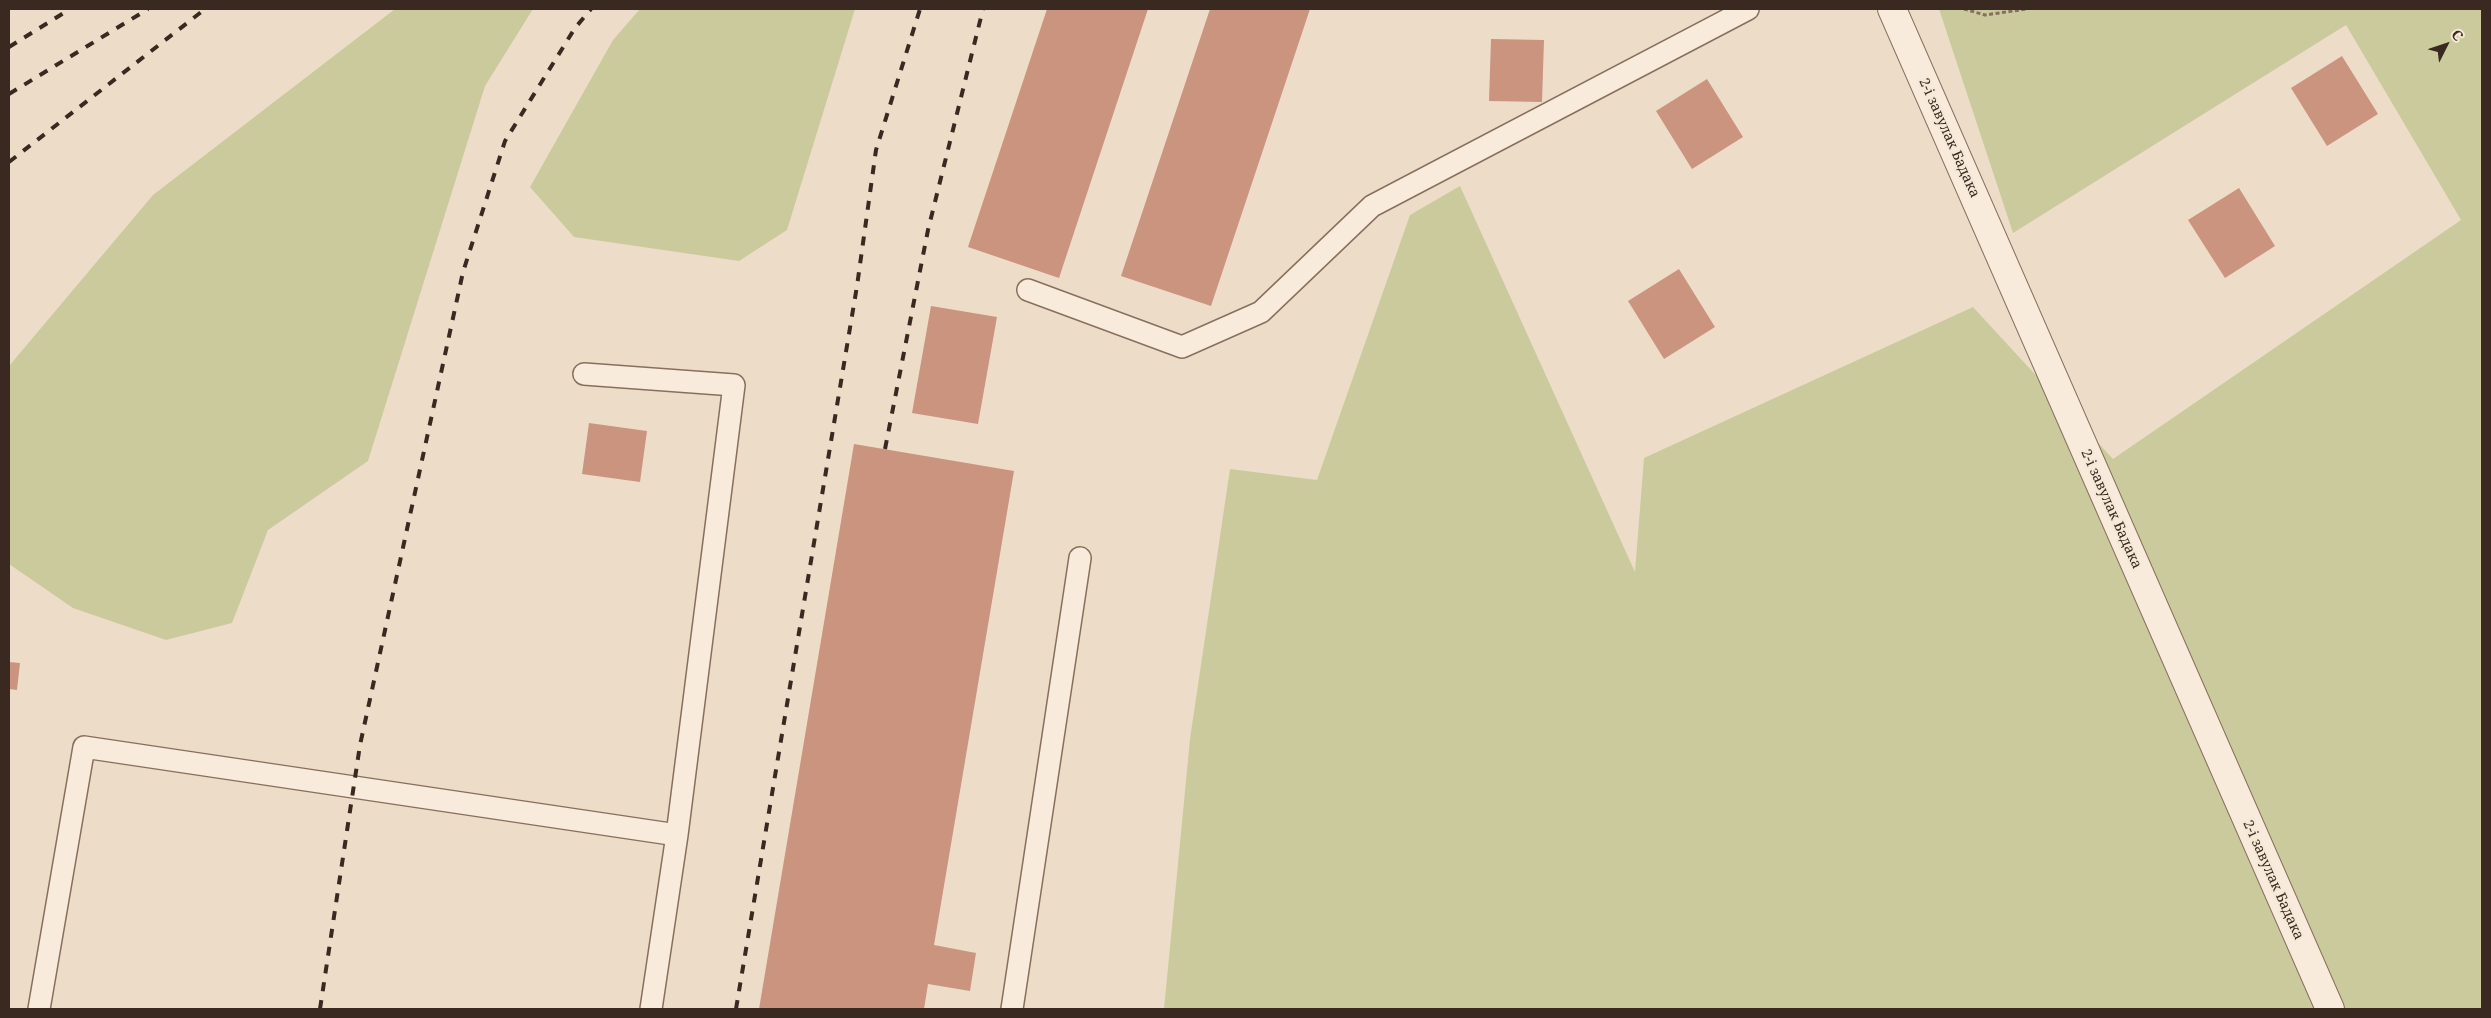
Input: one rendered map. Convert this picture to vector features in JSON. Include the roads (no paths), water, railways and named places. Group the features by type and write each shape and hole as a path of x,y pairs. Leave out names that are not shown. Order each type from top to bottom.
{"street":[{"name":"2-і завулак Бадака","path":"1892,9 2330,1009"}],"lane":[{"path":"1028,290 1182,347 1261,312 1372,206 1748,9"},
{"path":"584,374 734,385 677,835 651,1009"},
{"path":"1012,1009 1080,558"},
{"path":"39,1009 84,747 677,835"}],"railway":[{"path":"9,47 70,9"},
{"path":"9,94 148,9"},
{"path":"9,162 205,9"},
{"path":"320,1009 360,745 463,272 505,141 575,28 591,9"},
{"path":"736,1009 857,286 876,150 920,9"},
{"path":"885,449 928,230 983,9"}]}
